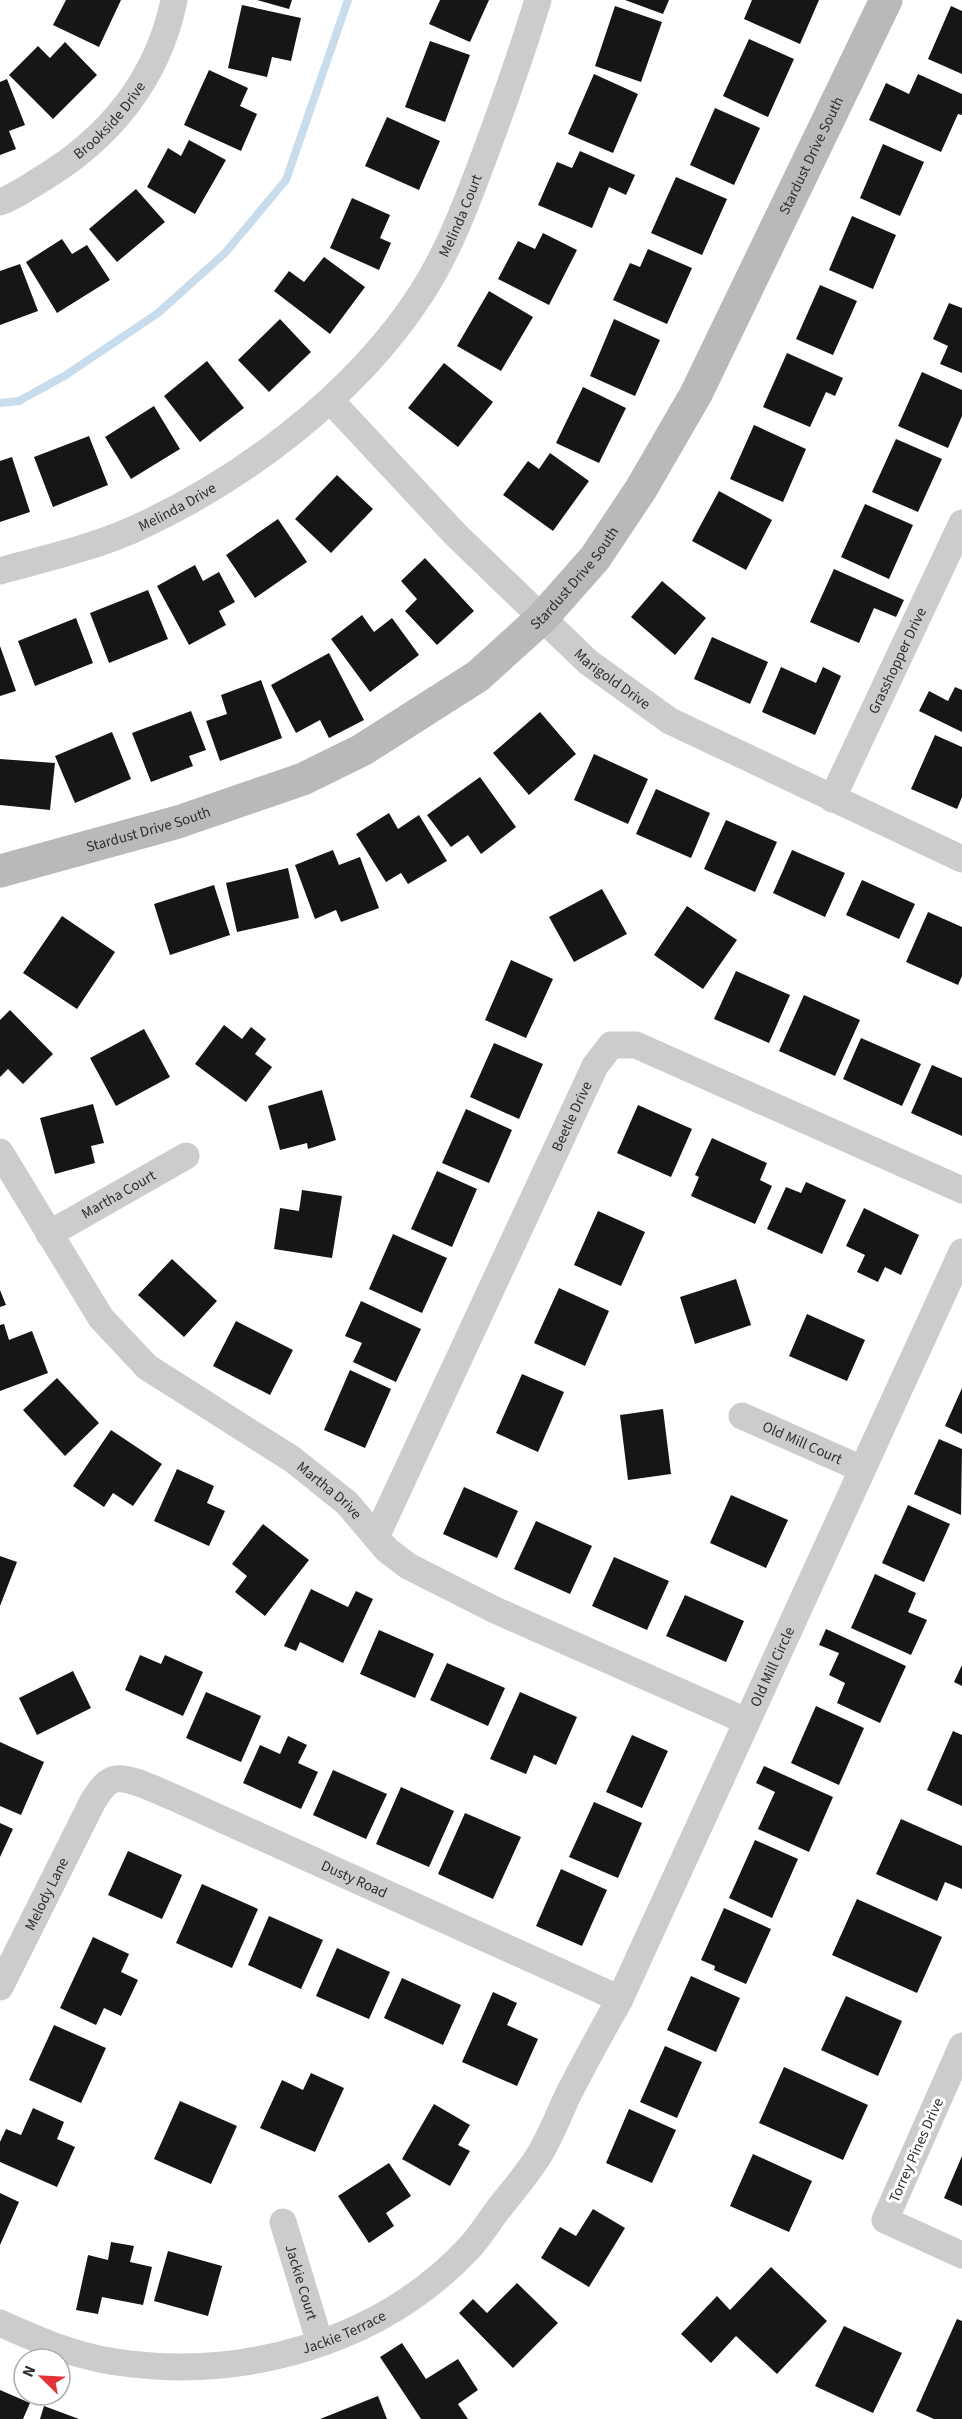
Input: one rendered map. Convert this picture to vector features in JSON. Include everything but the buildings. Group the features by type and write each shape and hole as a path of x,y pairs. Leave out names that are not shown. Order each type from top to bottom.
{"street":[{"name":"Brookside Drive","path":"0,202 56,171 97,139 127,105 156,59 169,26 174,0"},
{"name":"Melinda Court","path":"331,401 393,333 422,293 460,221 520,60 538,0"},
{"name":"Stardust Drive South","path":"0,871 178,822 303,779 362,750 478,676 542,618 595,558 641,489 696,394 886,0"},
{"name":"Melinda Drive","path":"0,571 79,549 129,531 180,505 258,458 331,401"},
{"name":"Marigold Drive","path":"331,401 456,535 588,662 670,721 962,859"},
{"name":"Grasshopper Drive","path":"832,799 962,523"},
{"name":"Beetle Drive","path":"376,1537 590,1077 611,1045 636,1045 962,1190"},
{"name":"Martha Drive","path":"0,1152 100,1318 147,1367 292,1459 347,1503 387,1550 408,1566 495,1610 746,1721"},
{"name":"Martha Court","path":"49,1234 186,1156"},
{"name":"Old Mill Circle","path":"577,2078 620,1999 962,1252"},
{"name":"Old Mill Court","path":"742,1416 862,1469"},
{"name":"Dusty Road","path":"93,1801 104,1785 113,1779 126,1779 186,1803 620,1999"},
{"name":"Melody Lane","path":"0,1987 93,1801"},
{"name":"Torrey Pines Drive","path":"962,2046 885,2220 962,2255"},
{"name":"Jackie Terrace","path":"0,2323 39,2342 114,2362 152,2367 191,2368 268,2359 320,2343 366,2324 421,2290 471,2246 537,2158 577,2078"},
{"name":"Jackie Court","path":"283,2222 320,2343"}],"waterway":[{"path":"0,403 19,401 66,375 158,313 225,253 286,180 348,0"}]}
